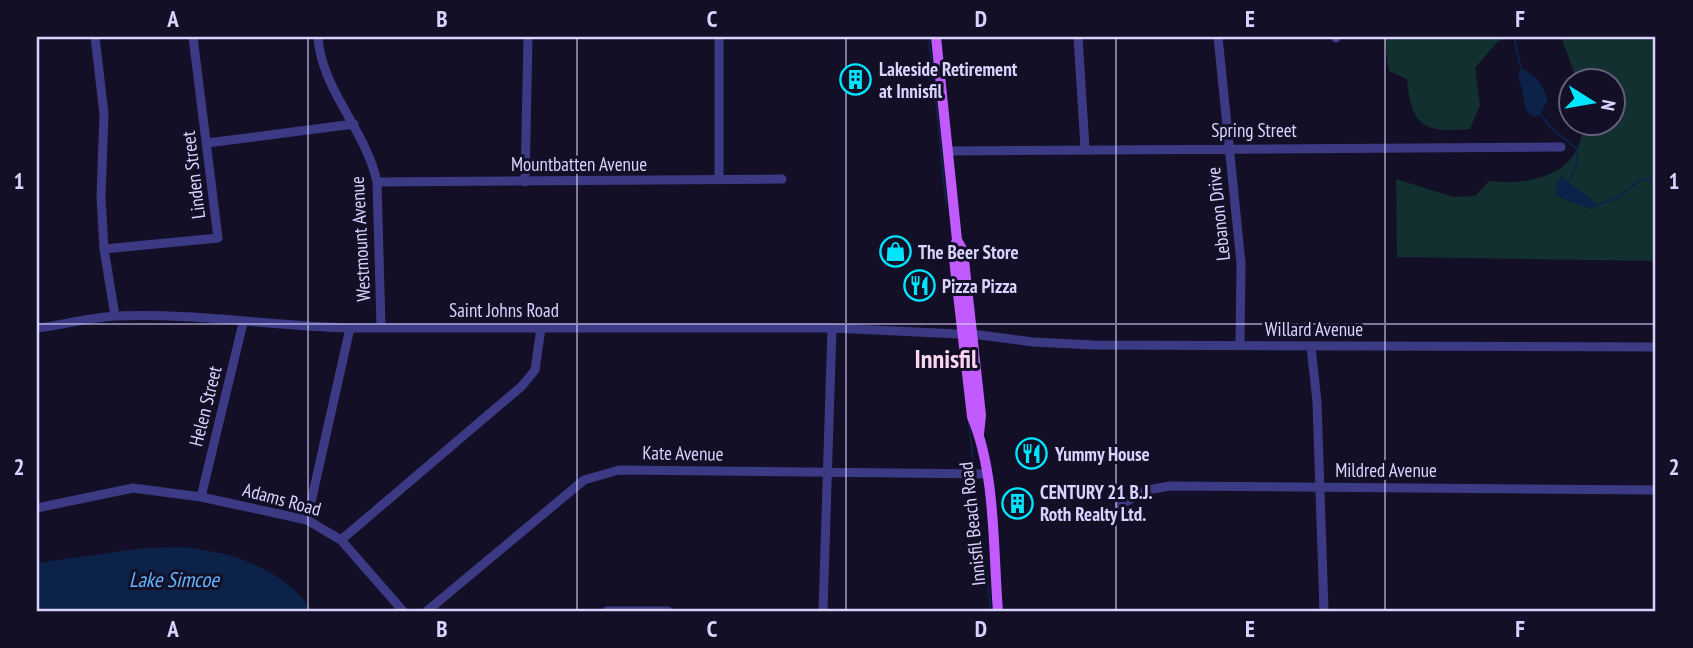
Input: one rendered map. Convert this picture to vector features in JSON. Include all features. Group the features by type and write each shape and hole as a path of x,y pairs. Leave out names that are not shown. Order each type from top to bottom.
{"main road":[{"name":"Innisfil Beach Road","path":"936,37 957,240 953,250 967,334 972,417 979,433 987,474 998,611"}],"street":[{"path":"94,37 104,114 101,197 104,249 115,316"},
{"name":"Linden Street","path":"104,249 218,238 193,37"},
{"name":"Westmount Avenue","path":"317,37 319,60 373,160 377,181 381,327"},
{"path":"525,182 528,37"},
{"path":"719,37 719,180"},
{"path":"1078,37 1085,148"},
{"name":"Lebanon Drive","path":"1218,37 1241,263 1240,346"},
{"path":"207,143 354,124"},
{"name":"Spring Street","path":"947,151 1229,147 1561,148"},
{"name":"Mountbatten Avenue","path":"377,181 782,179"},
{"name":"Saint Johns Road","path":"37,328 115,316 184,317 350,328 832,328 967,334"},
{"name":"Helen Street","path":"201,497 243,323"},
{"path":"307,520 350,328"},
{"path":"341,540 522,386 535,370 541,328"},
{"path":"823,611 832,328"},
{"name":"Willard Avenue","path":"967,334 1032,342 1093,345 1656,347"},
{"path":"1311,347 1317,402 1324,611"},
{"name":"Kate Avenue","path":"427,611 584,480 601,473 619,470 987,474"},
{"name":"Mildred Avenue","path":"1120,505 1147,490 1170,486 1656,490"},
{"name":"Adams Road","path":"37,508 133,488 201,497 307,520 341,540 403,611"},
{"path":"607,611 668,611"}],"green space":[{"path":"1384,37 1513,37 1498,41 1475,68 1480,105 1470,129 1441,130 1423,124 1417,117 1412,108 1407,79 1389,71"},
{"path":"1561,37 1656,37 1656,261 1397,257 1396,179 1454,197 1475,196 1489,181 1526,181 1550,174 1570,160 1581,136 1626,136 1626,66 1572,66"}],"water":[{"path":"1521,69 1538,81 1548,99 1541,114 1535,117 1527,112 1518,76"},
{"path":"1561,176 1598,205 1591,209 1556,196 1556,182"},
{"name":"Lake Simcoe","path":"183,547 238,558 272,573 300,596 312,611 37,611 37,563 144,548"}],"waterway":[{"path":"928,37 934,78"},
{"path":"1514,37 1521,69"},
{"path":"935,89 946,203"},
{"path":"1541,114 1549,126 1577,149 1577,162 1570,180"},
{"path":"1598,205 1619,197 1641,179 1656,182"},
{"path":"969,423 974,469"},
{"path":"975,480 991,610"}],"place":[{"name":"Lakeside Retirement at Innisfil","path":"856,80"},
{"name":"The Beer Store","path":"895,252"},
{"name":"Pizza Pizza","path":"919,286"},
{"name":"Yummy House","path":"1032,454"},
{"name":"CENTURY 21 B.J. Roth Realty Ltd.","path":"1017,503"}],"district":[{"name":"Innisfil","path":"946,358"}]}
